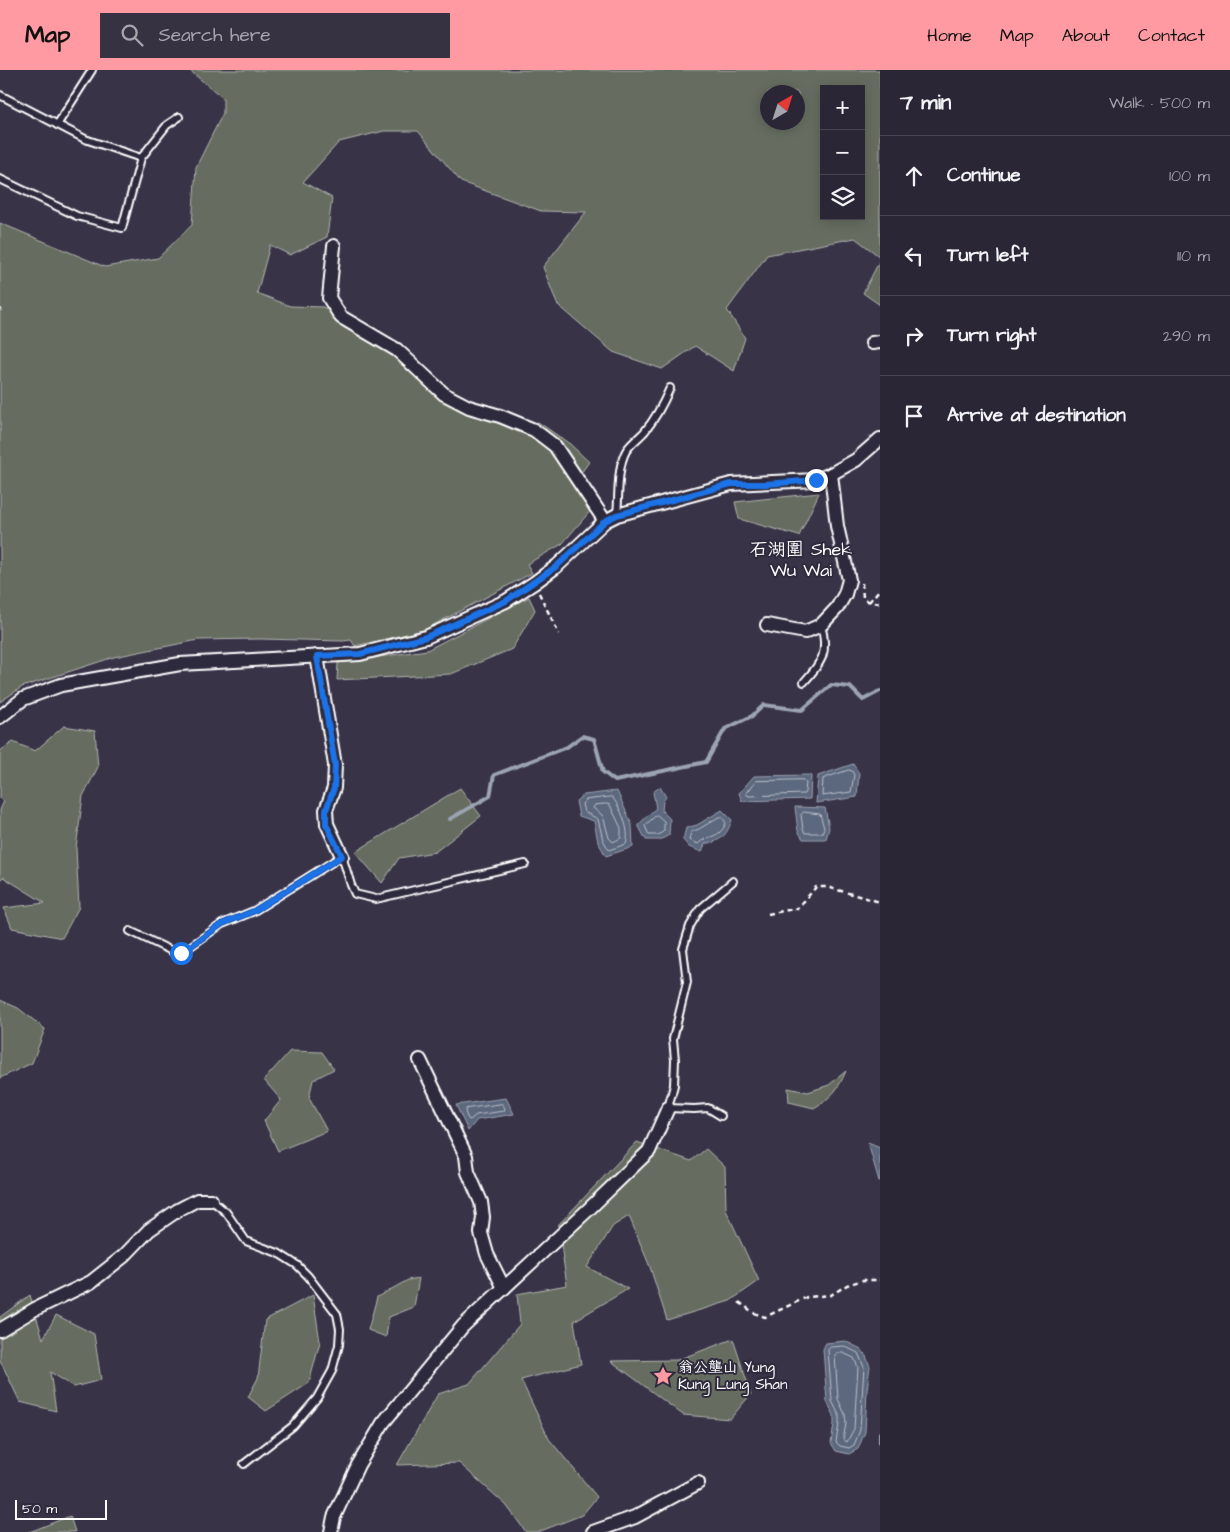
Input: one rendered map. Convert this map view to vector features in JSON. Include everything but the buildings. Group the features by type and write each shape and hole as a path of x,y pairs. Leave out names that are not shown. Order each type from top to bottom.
{"street":[{"path":"334,246 330,298 340,316 397,350 444,394 468,407 500,416 534,430 556,446 611,518"},
{"path":"0,717 22,700 60,685 180,664 360,654 426,637 506,601 534,583 557,566 611,518 731,484 766,484 816,480 856,460 880,439"},
{"path":"767,625 805,632 821,625 845,594 849,580 836,518 831,474"},
{"path":"317,656 335,765 334,788 326,810 326,824 342,856"},
{"path":"420,1060 466,1156 468,1172 481,1202 483,1216 481,1233 488,1254 504,1288"},
{"path":"331,1532 334,1517 358,1465 383,1423 463,1326 649,1151 668,1108"},
{"path":"0,1330 36,1309 91,1282 124,1256 149,1230 178,1210 197,1200 211,1200"},
{"path":"593,1532 635,1517 698,1483"}],"lane":[{"path":"57,125 92,70"},
{"path":"0,95 85,139 140,158"},
{"path":"0,179 77,216 122,228 140,158 167,125 179,117"},
{"path":"611,518 621,463 626,451 644,433 660,411 670,388"},
{"path":"804,682 820,663 824,650 825,640 821,625"},
{"path":"130,931 176,953 181,953 222,924 254,911 342,856 351,885 356,894 376,899 525,864"},
{"path":"721,1116 708,1108 668,1108 674,1086 675,1060 673,1039 687,982 684,950 690,926 700,909 733,881"},
{"path":"211,1200 226,1212 246,1241 278,1253 297,1265 308,1276 337,1314 340,1329 339,1345 332,1371 317,1398 293,1426 244,1464"}],"path":[{"path":"534,583 559,634"},
{"path":"880,589 869,602 880,604"},
{"path":"768,914 798,908 816,887 827,887 880,902"},
{"path":"739,1302 754,1313 765,1317 807,1297 831,1295 847,1285 863,1280 879,1280"}],"green space":[{"path":"189,70 880,70 880,257 855,238 767,255 727,310 745,338 734,371 695,346 662,369 613,352 557,304 543,267 586,212 541,211 461,182 418,131 384,131 339,142 303,182 332,198 327,237 290,255 270,245 257,293 290,306 323,307 352,326 387,345 455,406 519,428 538,422 570,444 589,462 575,481 592,509 562,544 527,564 532,573 424,630 355,646 351,640 198,640 114,657 22,687 0,702 0,223 105,267 158,258 192,225 196,167 223,113 223,98"},
{"path":"880,260 880,305 863,293"},
{"path":"819,493 799,536 739,519 735,502"},
{"path":"529,597 535,610 512,649 451,674 337,680 338,663 427,650"},
{"path":"64,726 95,731 98,767 83,796 76,848 79,907 62,938 12,928 4,908 45,903 3,877 0,880 0,810 4,801 0,799 0,751 13,742 35,751"},
{"path":"460,788 481,816 435,852 399,858 382,883 355,852"},
{"path":"0,1000 18,1008 45,1029 32,1063 0,1078"},
{"path":"290,1051 322,1052 334,1069 313,1080 309,1098 327,1131 278,1151 264,1121 281,1100 264,1080"},
{"path":"846,1071 834,1092 814,1108 789,1102 788,1088 808,1092 829,1085"},
{"path":"637,1142 691,1161 706,1149 725,1167 726,1210 759,1281 730,1301 667,1320 650,1267 629,1216 613,1226 587,1267 628,1289 574,1321 581,1364 521,1380 549,1439 597,1497 582,1515 538,1532 526,1532 506,1505 459,1463 397,1465 438,1394 469,1384 520,1324 517,1294 567,1285 558,1225"},
{"path":"419,1278 414,1307 389,1317 386,1337 368,1330 377,1297 408,1280"},
{"path":"30,1295 43,1339 56,1315 94,1334 101,1380 74,1387 50,1372 56,1411 20,1402 0,1360 0,1317"},
{"path":"313,1295 320,1342 309,1383 266,1411 248,1397 258,1378 265,1320"},
{"path":"733,1339 751,1394 730,1419 683,1415 611,1361 677,1360"},
{"path":"70,1516 75,1532 28,1532 32,1531"}],"water":[{"path":"853,764 859,773 857,797 816,803 818,776"},
{"path":"811,775 810,799 742,801 739,793 754,776"},
{"path":"660,787 666,797 663,801 662,811 670,819 669,835 660,840 646,840 638,825 656,808 653,792"},
{"path":"617,791 632,825 633,847 606,856 598,842 594,821 579,816 576,801 584,795"},
{"path":"795,807 825,808 829,828 826,839 803,839 798,831"},
{"path":"722,810 732,820 723,837 705,844 702,852 689,847 683,840 686,828 697,825"},
{"path":"506,1098 514,1114 477,1120 468,1131 456,1105"},
{"path":"868,1143 880,1148 880,1181 879,1181"},
{"path":"845,1341 861,1349 870,1366 865,1432 858,1449 849,1454 836,1451 831,1443 834,1415 827,1402 823,1349 826,1343"}],"waterway":[{"path":"450,819 490,796 494,775 567,747 582,736 594,739 603,772 615,781 706,762 725,729 752,716 764,705 802,710 831,685 850,687 863,700 880,691"},
{"path":"880,1433 880,1443"}],"place":[{"name":"翁公壟山 Yung Kung Lung Shan","path":"663,1376"}],"district":[{"name":"石湖圍 Shek Wu Wai","path":"801,559"}],"route":[{"path":"181,953 222,924 254,911 342,856 326,824 326,810 334,788 335,765 317,656 360,654 426,637 506,601 557,566 605,521 617,515 731,484 766,484 816,480"}]}
